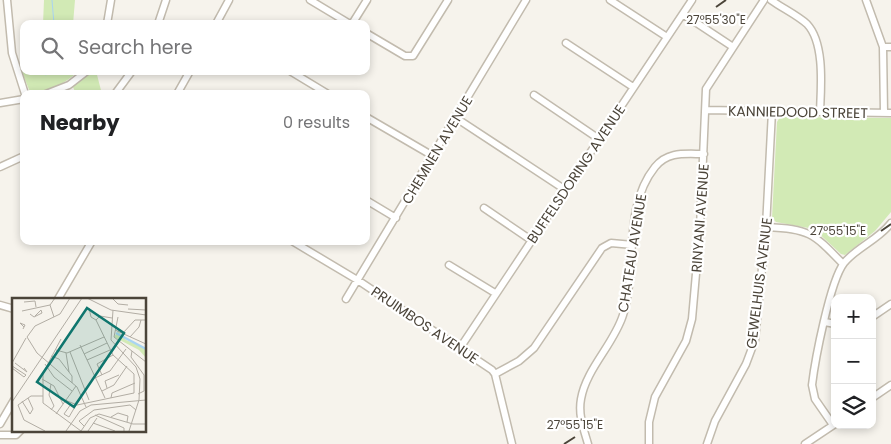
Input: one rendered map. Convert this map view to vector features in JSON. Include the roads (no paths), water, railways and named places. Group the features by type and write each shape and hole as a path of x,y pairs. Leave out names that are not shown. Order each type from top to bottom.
{"street":[{"path":"108,20 111,0"},
{"path":"159,20 166,0"},
{"path":"218,20 229,0"},
{"path":"310,0 344,20"},
{"path":"354,20 366,0"},
{"path":"370,35 405,56 413,56 448,0"},
{"name":"CHEMNEN AVENUE","path":"346,299 526,0"},
{"path":"610,0 668,38"},
{"name":"BUFFELSDORING AVENUE","path":"460,348 564,189 600,139 692,0"},
{"name":"RINYANI AVENUE","path":"650,444 649,422 653,405 659,389 686,341 692,319 704,154 706,89 764,0"},
{"path":"771,0 804,22 812,33 820,60 820,112"},
{"path":"866,0 884,47 888,113"},
{"path":"0,6 7,4 12,53 24,90"},
{"path":"683,14 733,47"},
{"path":"566,43 633,88"},
{"path":"884,47 891,47"},
{"path":"56,90 69,85 81,75"},
{"path":"118,90 129,75"},
{"path":"180,90 188,75"},
{"path":"297,75 321,90"},
{"path":"534,95 600,139"},
{"path":"0,103 20,99"},
{"name":"KANNIEDOOD STREET","path":"705,110 888,113"},
{"name":"GEWELHUIS AVENUE","path":"707,444 715,421 746,364 755,340 766,227 772,112"},
{"path":"456,118 564,189"},
{"path":"370,119 433,156"},
{"name":"CHATEAU AVENUE","path":"588,444 581,418 581,399 586,384 623,315 638,198 655,167 664,158 673,154 704,154"},
{"path":"0,167 20,158"},
{"path":"370,202 396,218"},
{"path":"484,208 531,240"},
{"path":"831,421 816,399 812,385 835,283 843,264 879,236 891,223"},
{"path":"766,227 799,229 812,234 843,264"},
{"path":"512,444 494,374 519,361 534,348 602,248 611,243 633,245"},
{"path":"59,298 90,245"},
{"name":"PRUIMBOS AVENUE","path":"299,245 359,280 488,367 494,374"},
{"path":"449,264 495,293"},
{"path":"876,313 891,304"},
{"path":"825,322 831,323"},
{"path":"876,395 891,385"},
{"path":"0,424 12,403"},
{"path":"805,444 831,427"},
{"path":"0,435 16,435 19,432"}],"waterway":[{"path":"52,0 54,20"}]}
